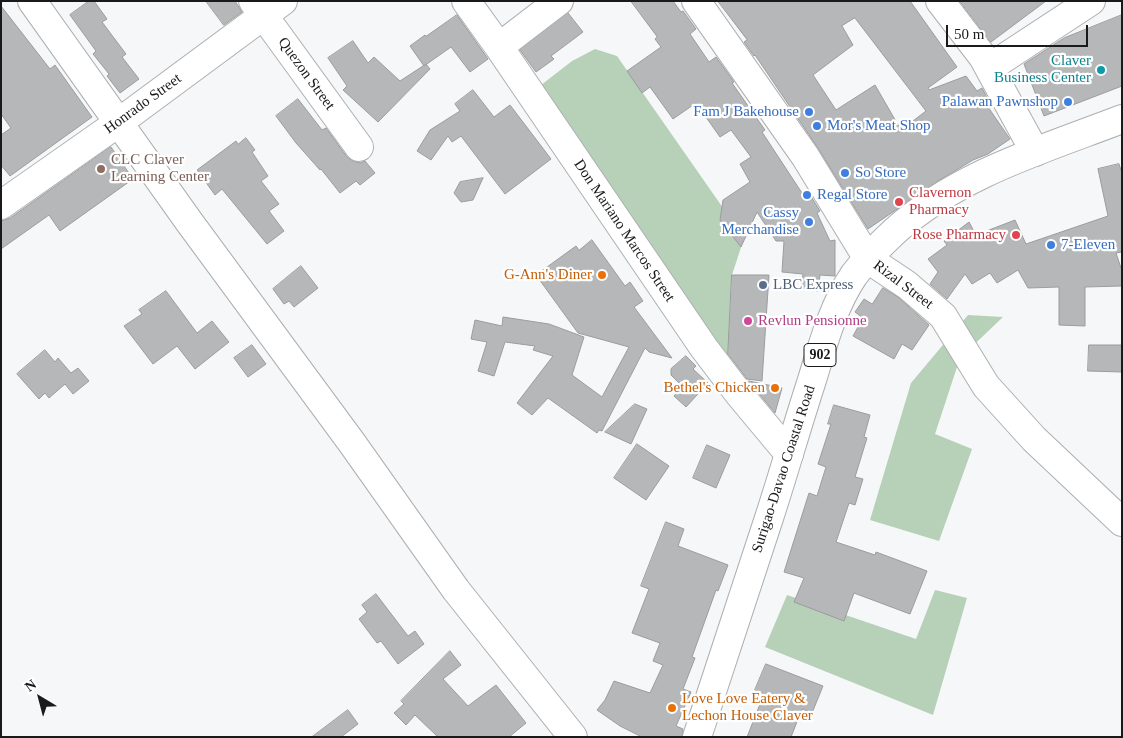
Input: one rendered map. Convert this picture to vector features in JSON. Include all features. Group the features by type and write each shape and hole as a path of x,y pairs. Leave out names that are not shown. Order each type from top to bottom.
{"main road":[{"path":"32,1 456,590 573,737"},
{"name":"Don Mariano Marcos Street","path":"466,1 499,46 704,348 789,454"},
{"path":"499,46 559,1"},
{"name":"Rizal Street","path":"696,1 805,156 868,259 907,285 943,316 986,386 1034,439 1122,522"},
{"path":"940,1 989,68 1035,152"},
{"path":"989,68 1091,1"},
{"name":"Honrado Street","path":"1,205 118,123 267,6"},
{"name":"Quezon Street","path":"267,6 359,147"},
{"name":"Surigao-Davao Coastal Road","path":"697,737 832,320 838,304 854,276 895,231 938,199 974,178 1035,152 1122,119"}],"green space":[{"path":"595,49 617,56 744,238 732,275 728,362 536,89 572,61"},
{"path":"968,315 1003,317 960,358 935,434 972,449 939,541 870,520 911,383"},
{"path":"935,590 967,598 933,715 765,647 787,595 916,639"}],"building":[{"path":"89,1 94,1 107,19 102,22 126,54 122,57 139,79 120,93 107,76 109,74 93,54 96,51 70,15"},
{"path":"206,1 235,1 242,12 224,25"},
{"path":"631,1 673,1 681,12 683,11 696,29 690,34 709,62 716,57 765,130 762,132 802,193 807,190 820,211 817,213 830,241 835,240 835,276 820,275 818,291 801,288 803,274 782,272 784,241 776,241 757,212 741,247 720,220 723,200 750,182 740,164 751,157 731,130 720,137 696,103 673,119 650,87 642,93 627,71 661,47 655,39 657,37"},
{"path":"718,1 910,1 957,67 928,88 929,90 966,76 977,91 982,88 991,105 988,107 1010,139 988,154 973,160 938,181 868,229 818,148 755,55 744,42 747,40","holes":["855,18 926,111 901,130 875,85 836,110 813,75 853,45 842,26"]},
{"path":"960,1 1046,1 991,42"},
{"path":"1,6 50,69 55,65 92,117 10,176 1,165 1,135 11,128 1,114"},
{"path":"568,13 583,32 551,56 554,59 536,72 520,50"},
{"path":"457,15 488,59 470,72 451,47 424,66 410,46"},
{"path":"1122,15 1122,86 1044,116 1024,64 1064,38"},
{"path":"353,41 368,63 374,57 400,81 426,64 430,69 378,122 343,90 347,86 328,58"},
{"path":"473,90 494,117 510,105 551,159 505,194 461,136 452,142 448,136 431,160 417,151 430,130 460,111 455,104"},
{"path":"298,99 322,130 326,128 347,157 360,163 365,161 375,173 360,185 356,181 340,193 321,169 296,143 276,116"},
{"path":"246,138 255,150 252,152 268,176 261,181 279,204 269,211 284,231 267,244 222,189 215,195 197,170 236,141 238,144"},
{"path":"111,147 133,179 60,231 49,215 1,249 1,221 10,218"},
{"path":"1119,164 1122,173 1122,252 1116,253 1122,271 1122,286 1085,287 1085,326 1059,325 1059,287 1028,288 1018,270 997,283 990,273 972,284 965,274 947,299 930,284 938,272 928,259 947,245 944,241 969,222 976,235 1015,220 1026,244 1108,216 1098,169"},
{"path":"483,178 473,200 461,202 454,193 460,182"},
{"path":"592,240 625,286 630,282 643,301 634,307 672,358 649,352 645,348 602,431 599,430 597,433 548,398 532,415 517,403 553,356 533,350 535,346 505,342 494,376 478,371 487,342 471,339 475,320 502,326 503,317 549,324 584,337 572,375 602,397 629,347 578,333 536,275 576,246 579,250"},
{"path":"301,266 318,288 294,307 289,301 284,304 273,289"},
{"path":"732,275 769,275 762,381 747,379 728,354"},
{"path":"883,288 898,297 929,325 912,350 902,344 894,359 853,336 863,318 855,312 864,299 872,304"},
{"path":"166,291 197,333 212,321 229,342 195,369 177,346 153,364 124,326 142,314 139,310"},
{"path":"252,345 266,364 248,377 234,358"},
{"path":"1089,345 1122,345 1122,372 1088,371"},
{"path":"45,350 55,362 58,358 71,373 78,368 89,381 73,394 65,384 49,398 45,393 39,399 17,374"},
{"path":"686,356 696,366 693,369 708,383 686,407 674,396 682,386 671,375 671,369"},
{"path":"749,381 782,388 775,413 751,384"},
{"path":"635,404 647,409 631,444 605,432"},
{"path":"834,405 870,415 864,437 867,438 855,477 863,479 855,505 849,503 836,542 875,555 876,552 927,571 910,614 854,593 844,621 794,602 804,578 784,572 809,493 817,496 826,467 818,464 831,424 828,424"},
{"path":"637,444 669,466 646,500 614,478"},
{"path":"707,445 730,455 716,488 693,478"},
{"path":"666,522 684,529 678,546 728,565 718,591 716,590 692,657 695,658 683,689 691,692 676,726 683,729 682,737 642,737 620,726 597,710 605,700 614,681 650,693 663,665 653,661 660,643 632,633 649,589 641,586"},
{"path":"376,594 408,636 415,631 424,644 398,664 381,641 377,643 359,619 367,612 362,605"},
{"path":"450,651 461,665 443,679 468,706 496,685 526,723 509,737 438,737 415,715 406,725 394,713 404,704 401,701"},
{"path":"766,664 823,686 812,713 802,709 791,737 747,737 764,694 755,690"},
{"path":"348,710 358,724 341,737 312,737"}],"place":[{"name":"Claver Business Center","path":"1101,70"},
{"name":"Palawan Pawnshop","path":"1068,102"},
{"name":"Fam J Bakehouse","path":"809,112"},
{"name":"Mor's Meat Shop","path":"817,126"},
{"name":"CLC Claver Learning Center","path":"101,169"},
{"name":"So Store","path":"845,173"},
{"name":"Regal Store","path":"807,195"},
{"name":"Clavernon Pharmacy","path":"899,202"},
{"name":"Cassy Merchandise","path":"809,222"},
{"name":"Rose Pharmacy","path":"1016,235"},
{"name":"7-Eleven","path":"1051,245"},
{"name":"G-Ann's Diner","path":"602,275"},
{"name":"LBC Express","path":"763,285"},
{"name":"Revlun Pensionne","path":"748,321"},
{"name":"Bethel's Chicken","path":"775,388"},
{"name":"Love Love Eatery & Lechon House Claver","path":"672,708"}]}
